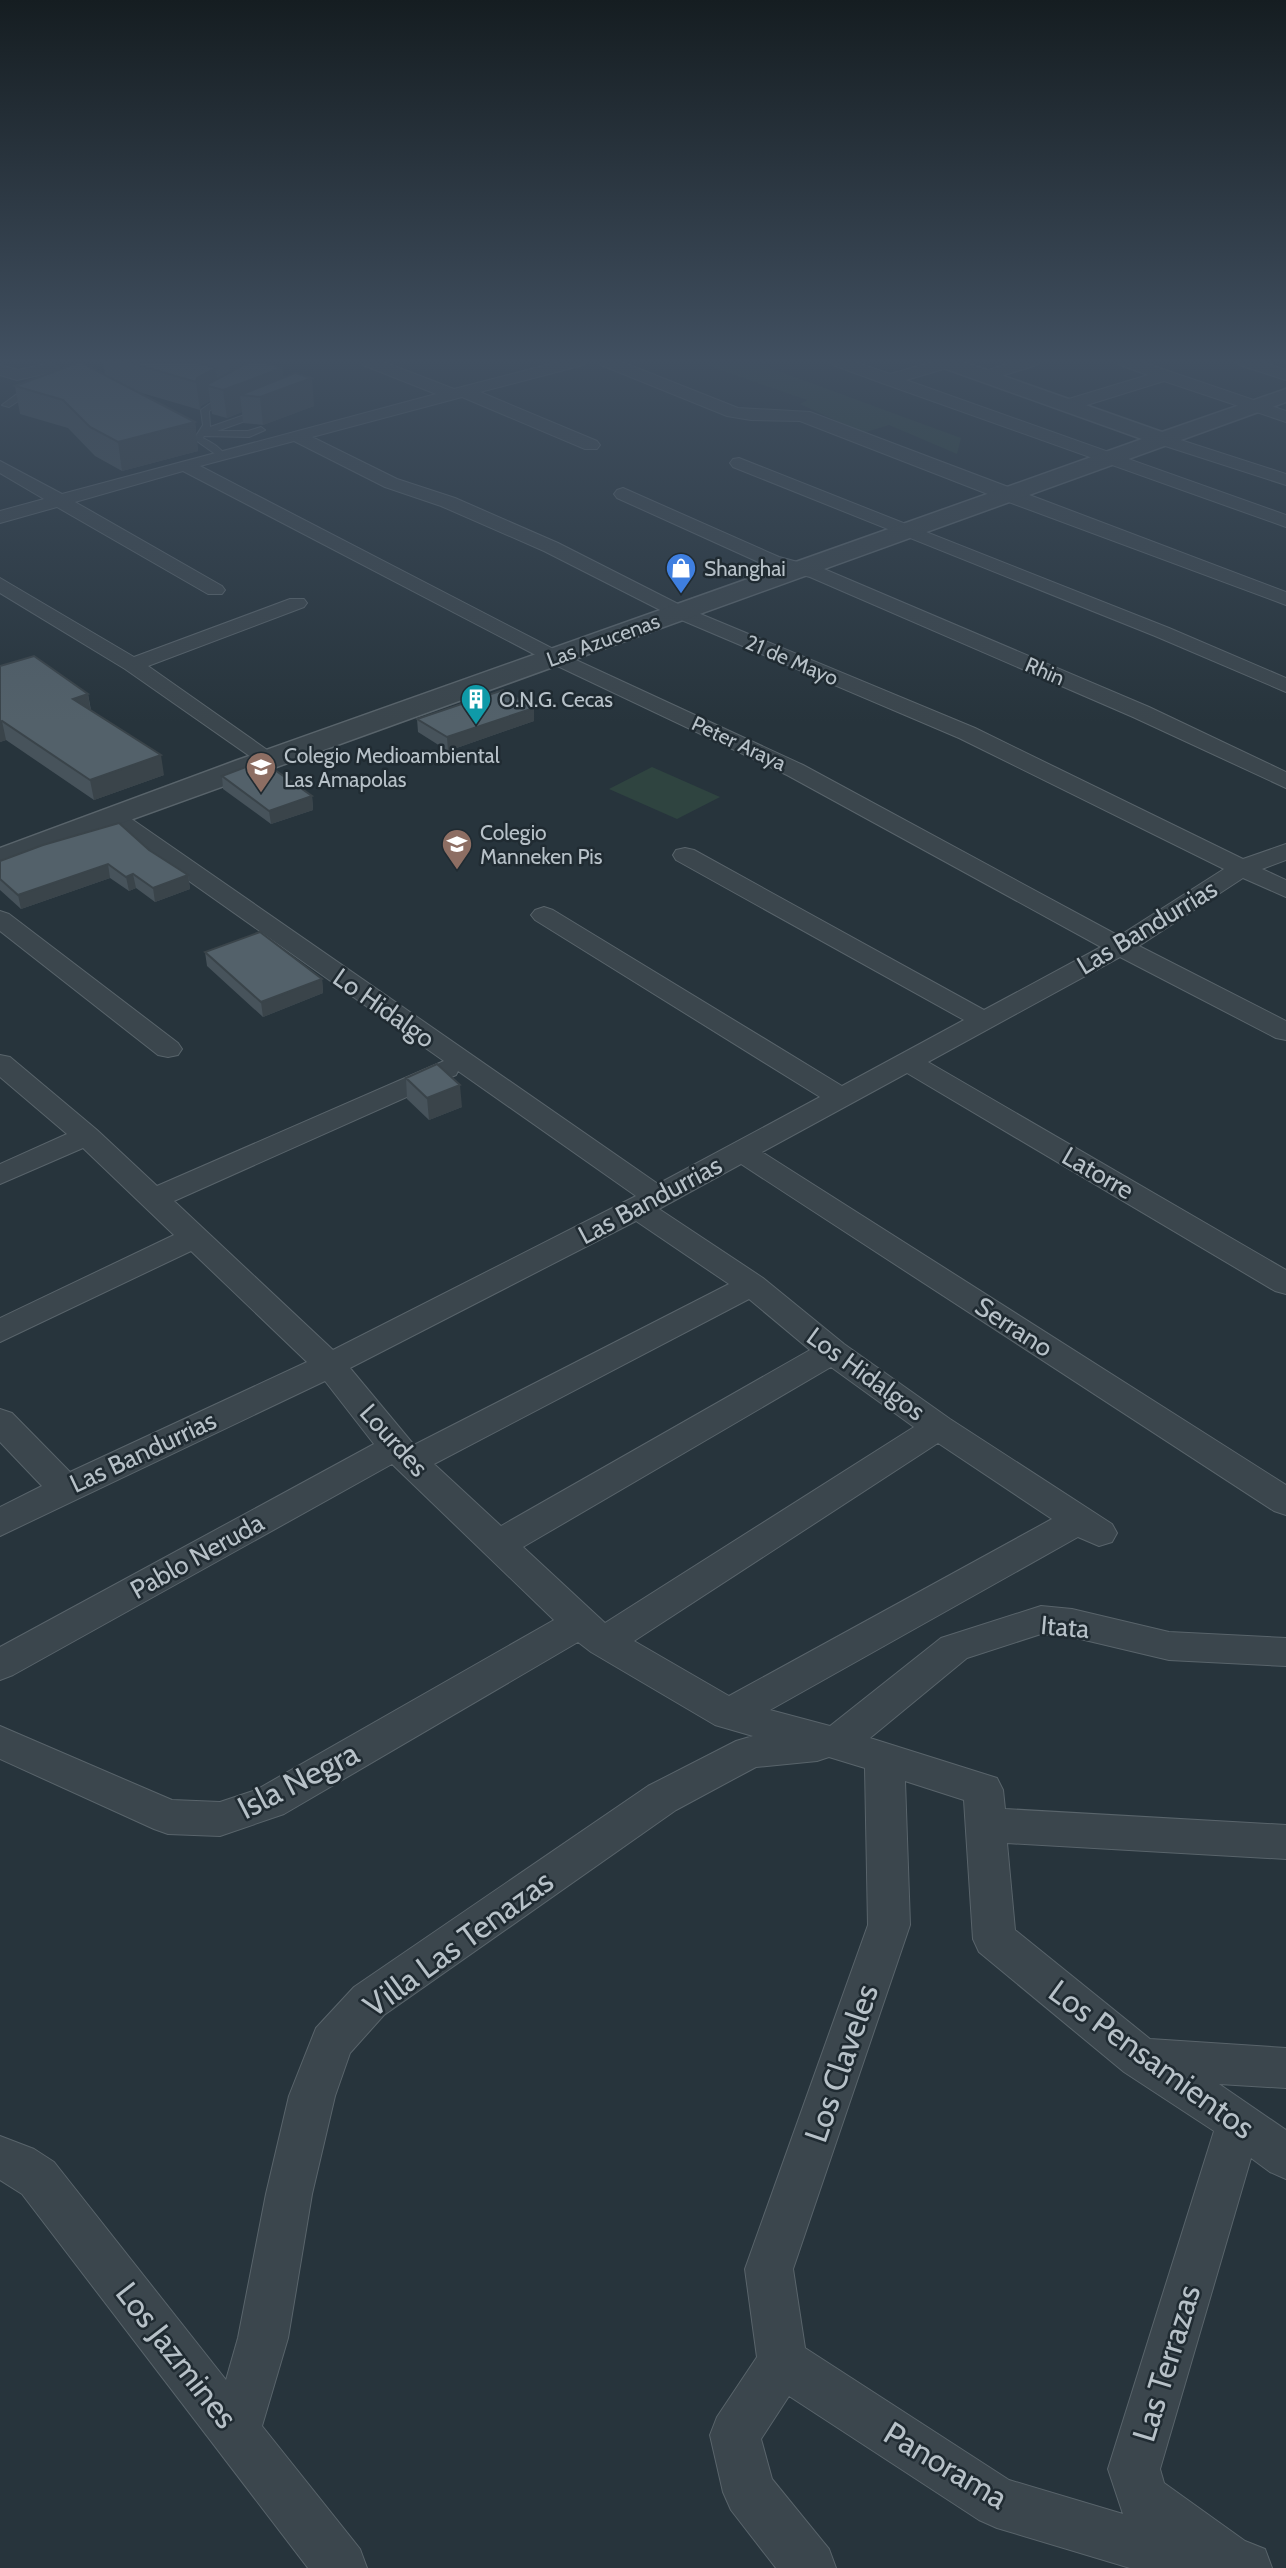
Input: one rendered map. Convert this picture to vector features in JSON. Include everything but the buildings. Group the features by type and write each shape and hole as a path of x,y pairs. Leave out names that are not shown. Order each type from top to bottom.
{"street":[{"path":"28,482 215,590"},
{"path":"0,517 127,482"},
{"name":"Peter Araya","path":"217,482 556,658 795,770 1120,947 1286,1032"},
{"name":"21 de Mayo","path":"389,482 448,502 551,547 679,612 967,733 1286,890"},
{"path":"785,482 1162,632 1286,686"},
{"path":"973,482 1286,599"},
{"name":"Las Azucenas","path":"0,858 1040,482"},
{"path":"1177,482 1286,521"},
{"name":"Rhin","path":"623,494 772,561 801,568 1141,712 1286,781"},
{"path":"0,584 132,665 269,759"},
{"path":"132,665 297,603"},
{"name":"Lo Hidalgo","path":"112,816 461,1062 647,1202"},
{"name":"Las Bandurrias","path":"0,1523 65,1489 330,1365 647,1202 843,1099 1120,947 1240,869 1286,851"},
{"path":"685,855 983,1020"},
{"path":"544,915 843,1099"},
{"path":"0,919 168,1049"},
{"path":"153,1199 461,1062"},
{"name":"Lourdes","path":"0,1063 86,1136 330,1365 402,1455 592,1632 729,1714 836,1743"},
{"name":"Latorre","path":"909,1063 1286,1284"},
{"path":"0,1175 86,1136"},
{"name":"Serrano","path":"742,1152 1286,1502"},
{"name":"Los Hidalgos","path":"647,1202 832,1352 938,1427 1089,1526 729,1714"},
{"path":"0,1331 194,1237"},
{"name":"Pablo Neruda","path":"0,1665 402,1455 752,1285"},
{"path":"497,1545 832,1352"},
{"path":"0,1421 65,1489"},
{"name":"Isla Negra","path":"0,1742 168,1817 220,1819 270,1802 592,1632 938,1427"},
{"name":"Itata","path":"836,1743 954,1648 1041,1620 1072,1623 1169,1646 1286,1652"},
{"name":"Los Pensamientos","path":"836,1743 983,1790 993,1939 1140,2058 1286,2157"},
{"name":"Villa Las Tenazas","path":"236,2430 263,2338 289,2194 312,2096 332,2042 369,2001 662,1798 750,1752 836,1743"},
{"name":"Los Claveles","path":"782,2362 769,2269 889,1925 885,1759"},
{"path":"987,1825 1286,1842"},
{"path":"1140,2058 1286,2068"},
{"name":"Las Terrazas","path":"1238,2122 1134,2469 1143,2499 1239,2566"},
{"name":"Los Jazmines","path":"0,2158 18,2164 38,2178 341,2568"},
{"path":"782,2362 735,2435 749,2492 810,2568"},
{"name":"Panorama","path":"782,2362 997,2502 1184,2558 1239,2566"}],"green space":[{"path":"652,767 720,797 677,819 609,789"}],"place":[{"name":"Shanghai","path":"681,595"},
{"name":"O.N.G. Cecas","path":"476,726"},
{"name":"Colegio Medioambiental Las Amapolas","path":"261,794"},
{"name":"Colegio Manneken Pis","path":"457,871"}]}
